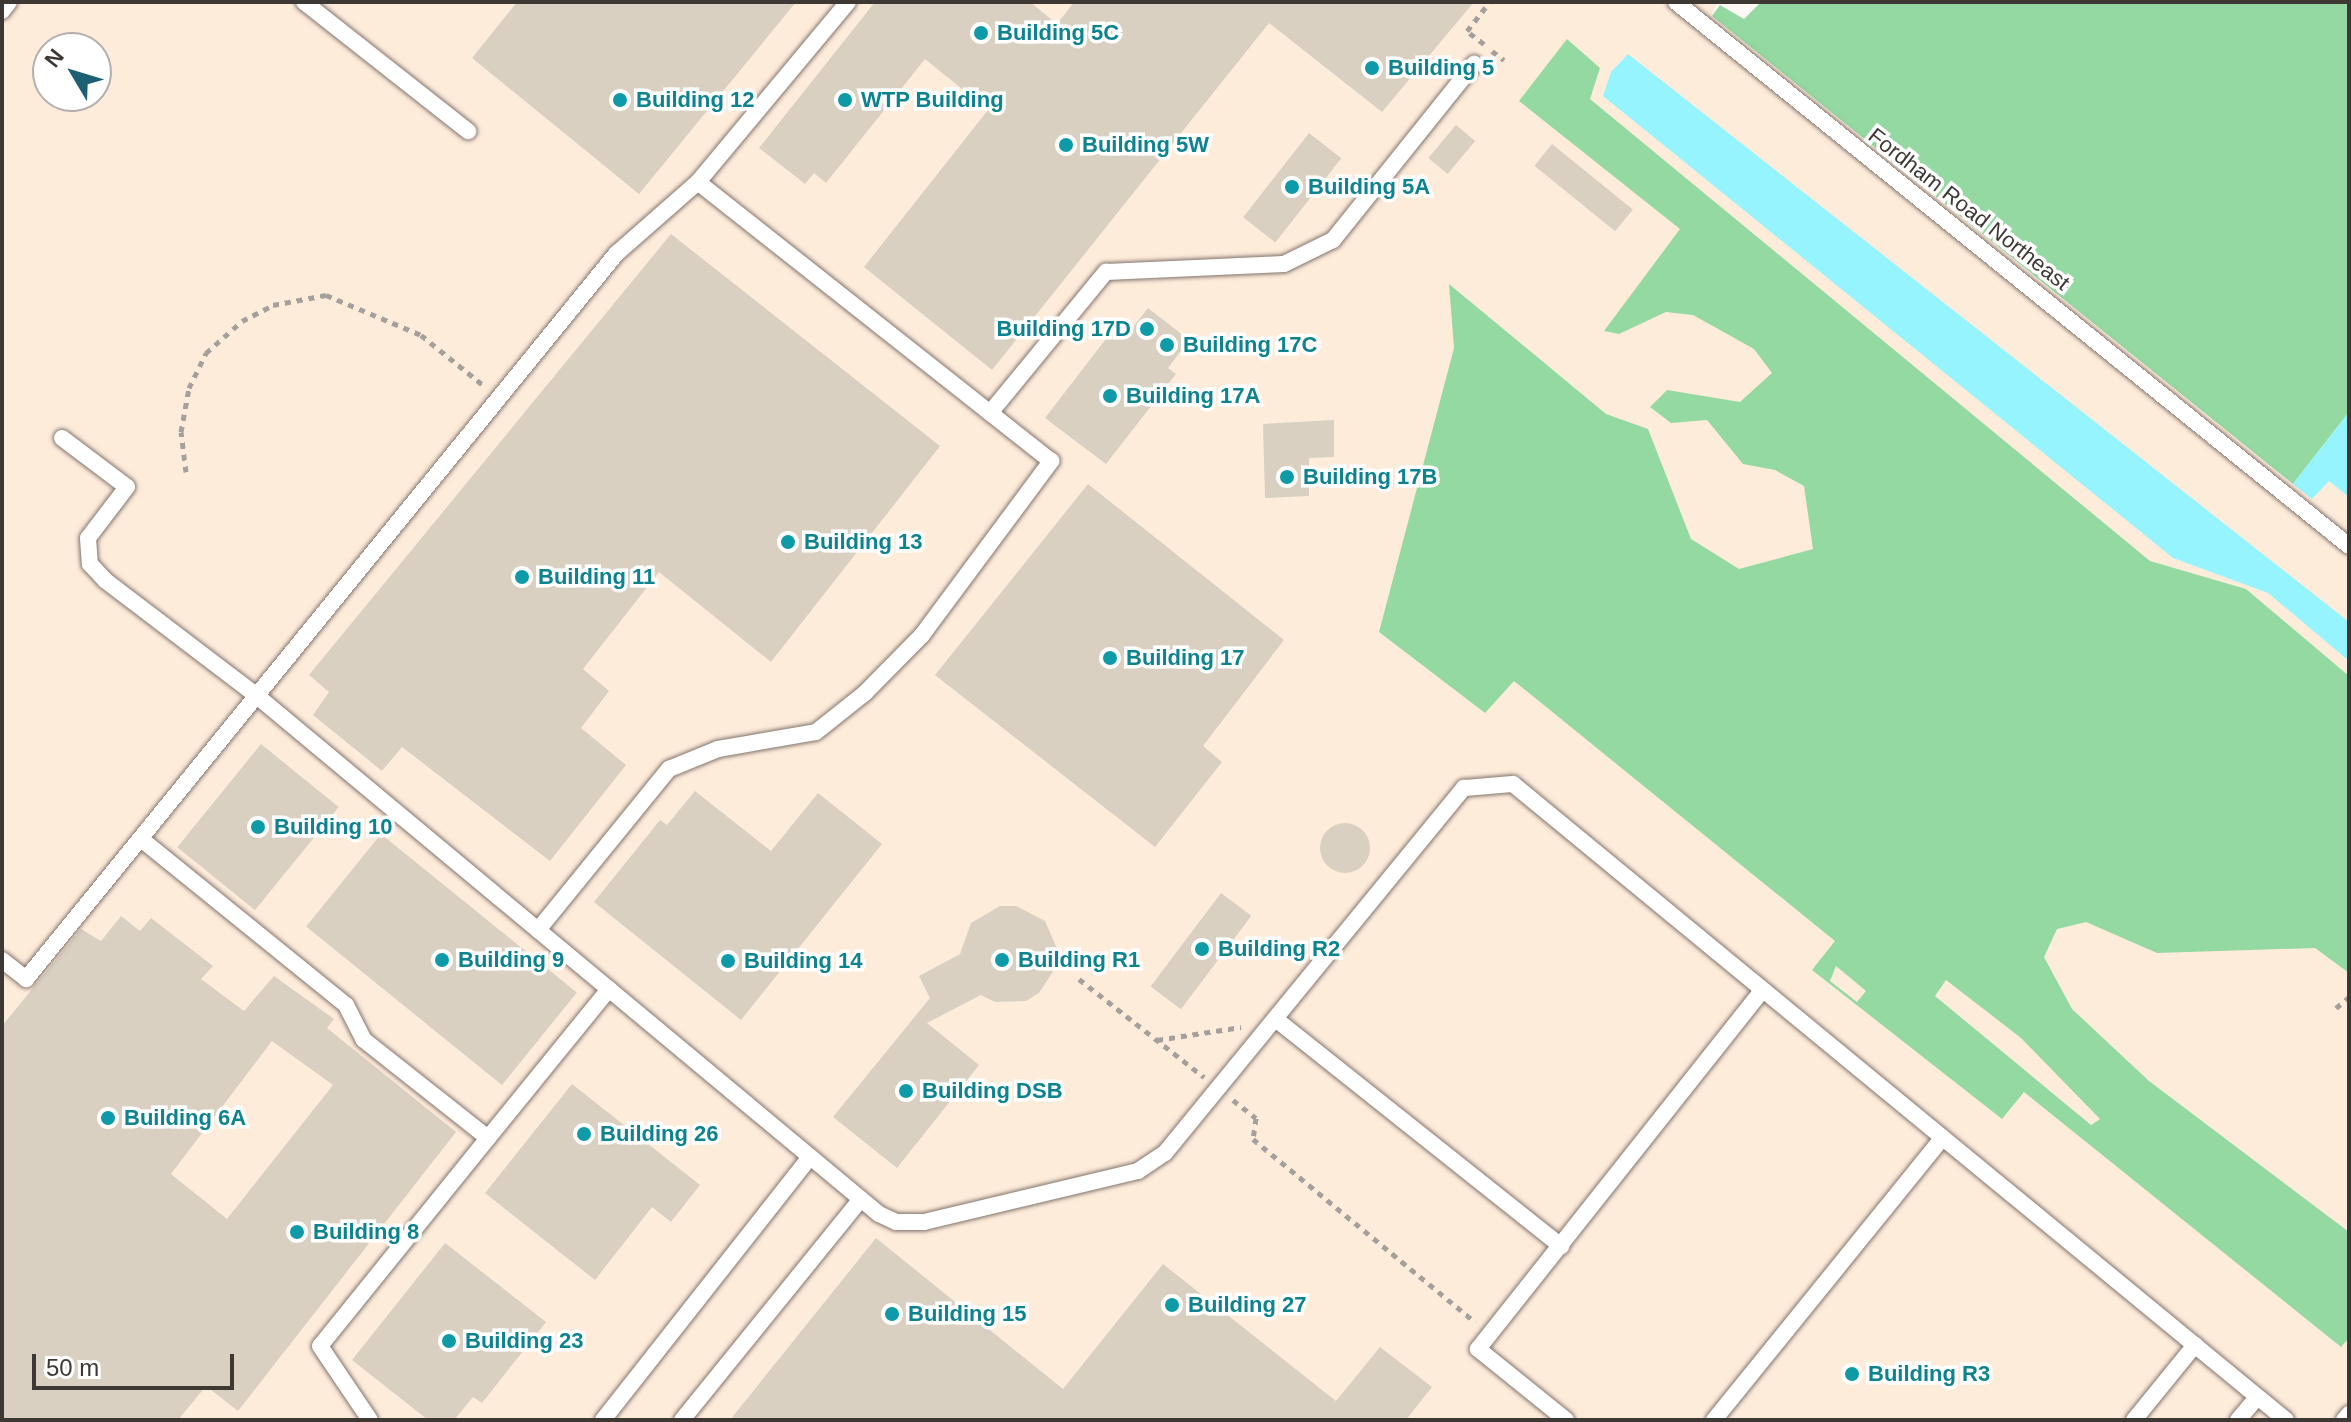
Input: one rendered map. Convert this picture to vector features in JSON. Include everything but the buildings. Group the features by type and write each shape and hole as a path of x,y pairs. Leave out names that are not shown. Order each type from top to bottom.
{"lane":[{"path":"2,11 9,2"},
{"path":"304,2 468,131"},
{"path":"2,960 26,979 616,254 698,182 848,2"},
{"name":"Fordham Road Northeast","path":"1676,2 2349,546"},
{"path":"990,413 1106,272 1284,264 1333,240 1474,64"},
{"path":"538,930 669,769 718,749 816,732 922,635 1051,461 698,182"},
{"path":"62,438 127,487 88,538 90,564 257,696 861,1199 896,1222 924,1222 1138,1171 1165,1153 1278,1021 1464,788 1513,784 2286,1420"},
{"path":"141,839 346,1005 364,1040 488,1138"},
{"path":"370,1420 320,1346 609,989"},
{"path":"1566,1420 1478,1349 1763,990"},
{"path":"1278,1021 1561,1246"},
{"path":"1714,1420 1942,1138"},
{"path":"603,1420 810,1157"},
{"path":"682,1420 861,1199"},
{"path":"2134,1420 2195,1345"},
{"path":"2238,1420 2257,1397"},
{"path":"2344,1420 2349,1414"}],"path":[{"path":"1490,2 1467,31 1504,60"},
{"path":"186,472 181,432 189,388 206,353 242,321 273,305 326,295 421,335 500,398"},
{"path":"1079,979 1256,1118 1253,1139 1490,1334"},
{"path":"2336,1008 2349,997"},
{"path":"1157,1040 1278,1021"}],"shaded area":[{"path":"4,2 1717,2 1712,16 2312,499 2329,481 2349,497 2349,1420 2,1420"}],"green space":[{"path":"1761,2 2349,2 2349,412 2293,484 1712,16 1720,5 1744,19"},
{"path":"1567,39 1600,68 1590,99 2150,561 2246,589 2349,676 2349,973 2315,948 2157,953 2086,922 2057,929 2044,957 2072,1009 2149,1081 2349,1232 2349,1338 2341,1347 2024,1092 2002,1119 1812,970 1835,941 1514,681 1485,713 1379,632 1454,348 1449,284 1606,414 1648,429 1691,539 1739,569 1813,549 1804,486 1775,470 1743,464 1707,420 1671,423 1650,407 1667,390 1740,402 1772,373 1754,349 1693,315 1666,312 1619,334 1604,331 1680,229 1519,101","holes":["1836,966 1866,991 1857,1002 1830,981","1946,980 2021,1038 2100,1119 2091,1125 1935,996"]}],"water":[{"path":"1628,54 2349,622 2349,661 2268,593 2173,558 1603,96 1611,72"},
{"path":"2349,412 2349,497 2329,481 2312,499 2293,484"}],"place":[{"name":"Building 5C","path":"981,33"},
{"name":"Building 5","path":"1372,68"},
{"name":"Building 12","path":"620,100"},
{"name":"WTP Building","path":"845,100"},
{"name":"Building 5W","path":"1066,145"},
{"name":"Building 5A","path":"1292,187"},
{"name":"Building 17D","path":"1147,329"},
{"name":"Building 17C","path":"1167,345"},
{"name":"Building 17A","path":"1110,396"},
{"name":"Building 17B","path":"1287,477"},
{"name":"Building 13","path":"788,542"},
{"name":"Building 11","path":"522,577"},
{"name":"Building 17","path":"1110,658"},
{"name":"Building 10","path":"258,827"},
{"name":"Building R2","path":"1202,949"},
{"name":"Building 9","path":"442,960"},
{"name":"Building R1","path":"1002,960"},
{"name":"Building 14","path":"728,961"},
{"name":"Building DSB","path":"906,1091"},
{"name":"Building 6A","path":"108,1118"},
{"name":"Building 26","path":"584,1134"},
{"name":"Building 8","path":"297,1232"},
{"name":"Building 27","path":"1172,1305"},
{"name":"Building 15","path":"892,1314"},
{"name":"Building 23","path":"449,1341"},
{"name":"Building R3","path":"1852,1374"}]}
